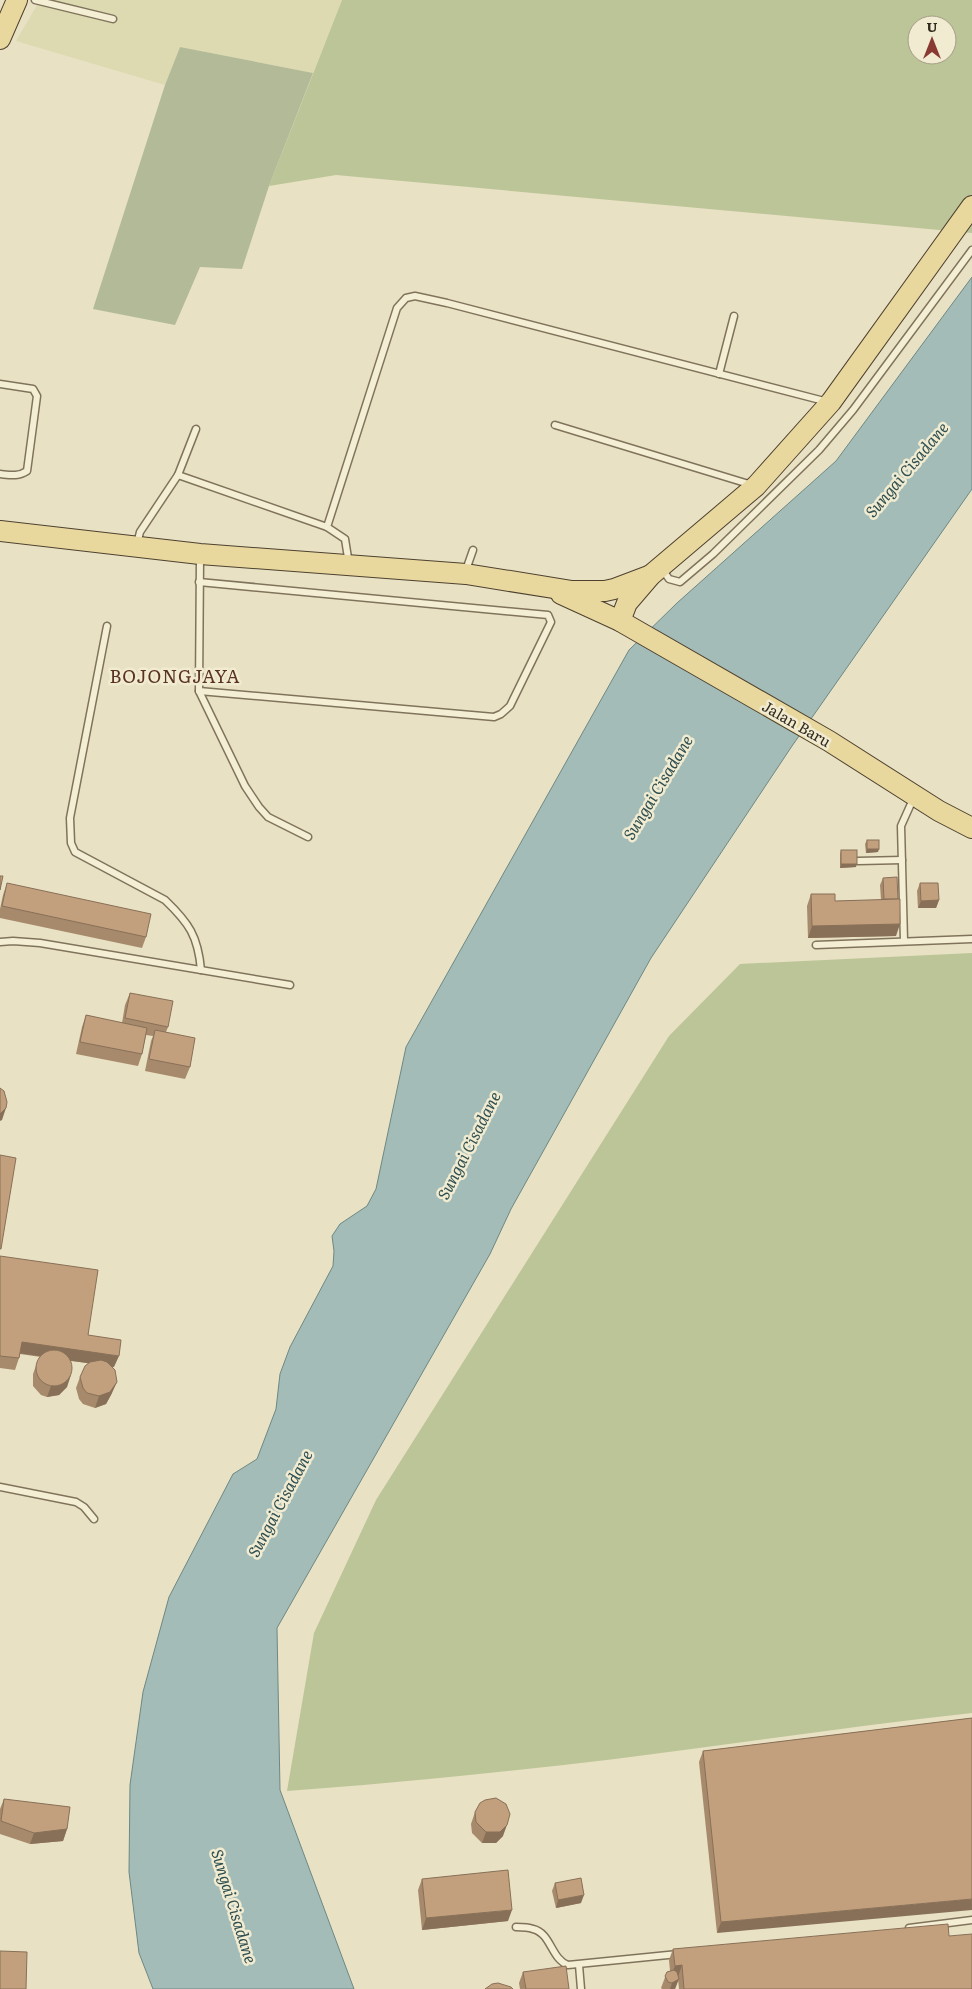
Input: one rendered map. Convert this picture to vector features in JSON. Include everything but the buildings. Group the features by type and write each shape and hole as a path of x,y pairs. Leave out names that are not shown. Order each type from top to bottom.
{"main road":[{"path":"0,39 17,0"},
{"path":"624,624 627,603 655,570 756,486 830,402 972,206"},
{"path":"0,531 200,554 466,574 572,591 605,591 620,588 655,570"},
{"name":"Jalan Baru","path":"540,585 624,624 829,741 914,796 972,828"}],"lane":[{"path":"35,0 114,19"},
{"path":"655,570 680,582 713,554 819,450 853,410 972,250"},
{"path":"327,527 397,308 406,298 415,296 447,303 830,402"},
{"path":"719,374 734,316"},
{"path":"0,384 33,389 37,396 27,471 15,476 0,474"},
{"path":"555,425 756,486"},
{"path":"136,548 140,532 178,476 196,429"},
{"path":"178,476 327,527 345,539 350,565"},
{"path":"466,574 473,550"},
{"path":"200,554 199,691 245,786 258,807 268,817 308,837"},
{"path":"199,582 548,615 551,622 510,706 494,717 199,691"},
{"path":"107,626 70,818 71,843 75,852 165,900 195,936 199,950 200,970"},
{"path":"904,941 901,826 914,796"},
{"path":"858,861 902,860"},
{"path":"816,945 972,939"},
{"path":"0,942 13,941 40,944 290,985"},
{"path":"0,1487 76,1502 84,1507 94,1519"},
{"path":"905,1928 972,1920"},
{"path":"516,1927 539,1931 560,1961 568,1966 685,1953"},
{"path":"578,1965 581,1989"}],"shaded area":[{"path":"40,0 342,0 313,73 180,47 165,85 16,41"}],"green space":[{"path":"342,0 972,0 972,233 336,175 269,186"},
{"path":"180,47 313,73 269,186 242,269 200,267 175,325 93,309 165,85"},
{"path":"972,953 972,1713 574,1764 410,1781 287,1791 314,1633 376,1500 669,1036 740,964"}],"water":[{"name":"Sungai Cisadane","path":"972,277 972,489 792,746 651,958 511,1209 490,1254 277,1628 280,1790 354,1989 153,1989 139,1953 129,1872 130,1785 143,1692 169,1597 233,1474 257,1459 276,1409 280,1374 290,1347 333,1266 332,1236 340,1224 367,1206 376,1189 406,1047 629,650 677,603 836,461"}],"district":[{"name":"BOJONGJAYA","path":"175,675"}]}
